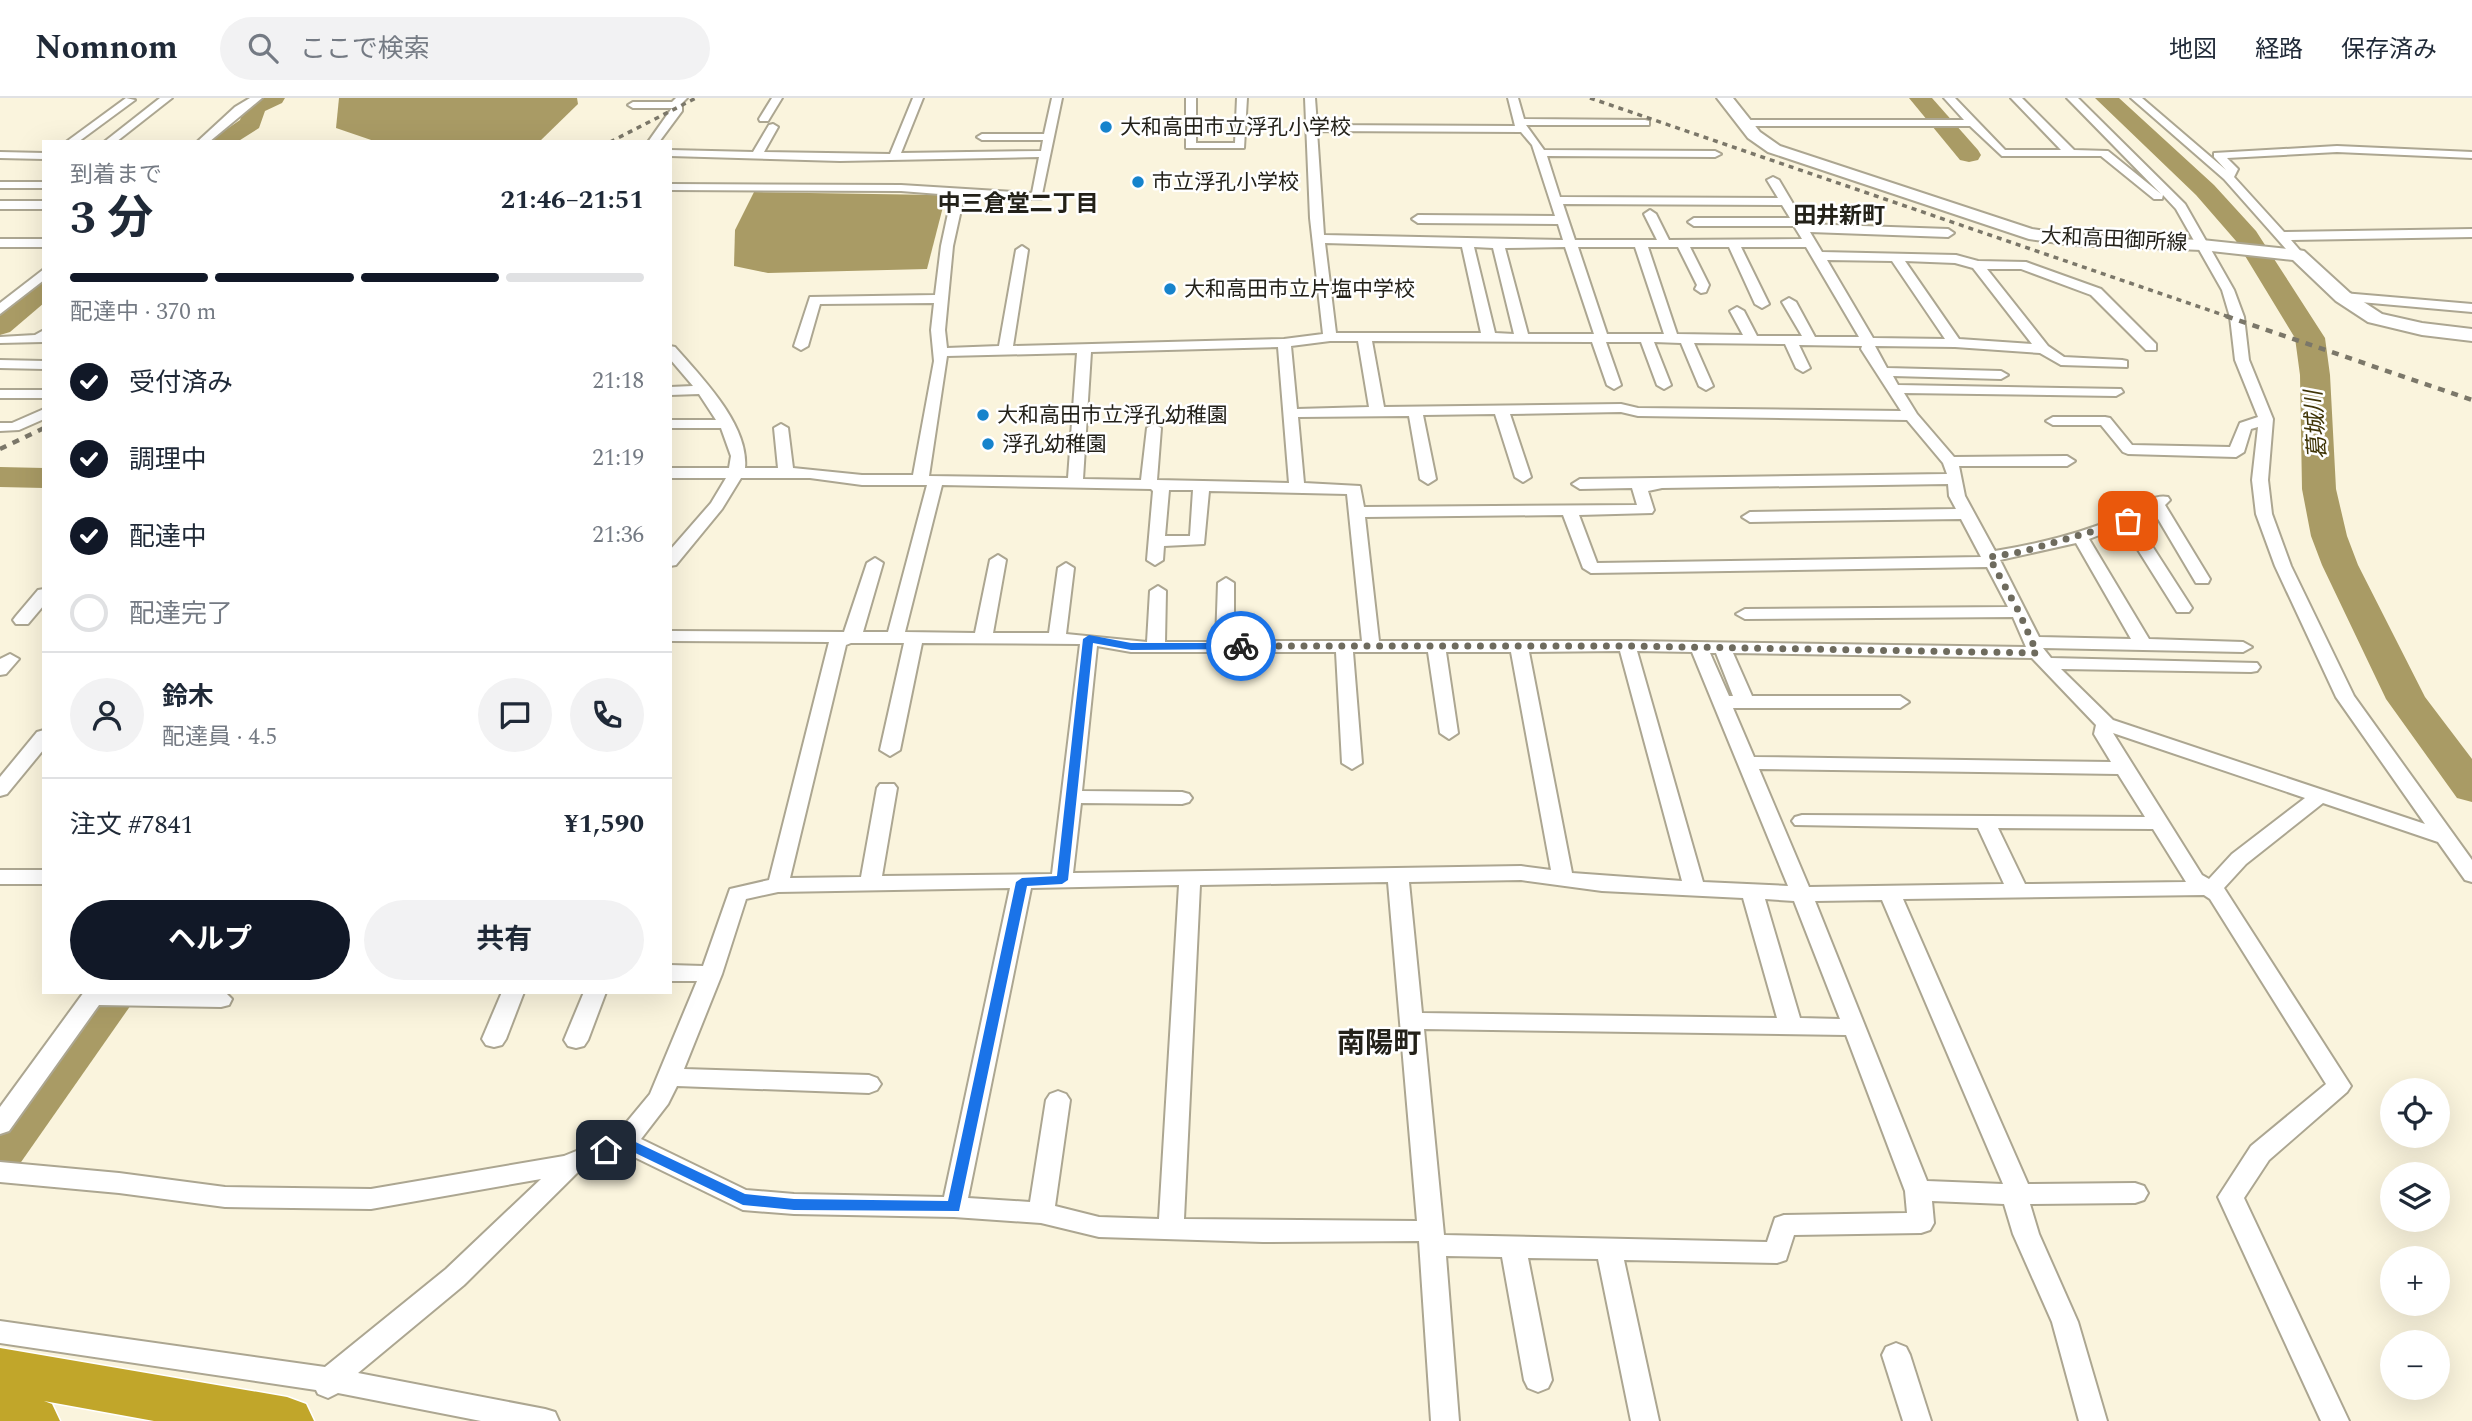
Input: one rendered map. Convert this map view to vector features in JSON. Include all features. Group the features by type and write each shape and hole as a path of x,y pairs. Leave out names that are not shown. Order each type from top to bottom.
{"highway":[{"path":"0,1371 314,1397"},
{"path":"0,1416 33,1421"}],"main road":[{"name":"大和高田御所線","path":"1725,98 1743,123 1767,146 1812,164 2029,234 2073,240 2287,248"},
{"path":"2287,248 2343,297 2375,318 2422,329 2472,335"}],"street":[{"path":"112,140 167,98"},
{"path":"204,140 239,109 257,98"},
{"path":"756,156 777,98"},
{"path":"894,157 918,98"},
{"path":"672,187 901,188 1037,197 1057,98"},
{"path":"1191,98 1189,146 1240,146 1242,98"},
{"path":"1310,98 1318,239 1330,337"},
{"path":"1513,98 1522,126 1537,144 1602,338"},
{"path":"1949,98 2002,153 2104,153 2161,199 2181,207"},
{"path":"2016,98 2071,153"},
{"path":"2072,98 2181,207 2210,246 2237,317 2242,360 2266,419 2262,441 2261,491 2264,514 2283,566 2345,697 2472,875"},
{"path":"2136,98 2228,177 2287,248 2340,239 2423,233 2472,233"},
{"path":"74,140 130,100"},
{"path":"633,105 680,101 677,111 655,140"},
{"path":"1313,128 1645,123"},
{"path":"1743,123 1971,123"},
{"path":"976,156 985,124"},
{"path":"982,137 1050,136"},
{"path":"2228,177 2232,169 2218,155 2337,149 2472,155"},
{"path":"1539,152 1715,155"},
{"path":"672,153 840,158 1046,154"},
{"path":"0,155 42,156"},
{"path":"831,174 840,158"},
{"path":"1773,180 1869,342 1868,349 1893,389 1911,416 1950,461 1957,496 2038,653 2106,724 2443,837"},
{"path":"0,185 42,185"},
{"path":"890,750 928,480 941,352 938,330 947,246 959,191"},
{"path":"1555,201 1787,202"},
{"path":"0,205 42,205"},
{"path":"1650,214 1665,243"},
{"path":"1418,219 1562,220"},
{"path":"1694,222 1948,233"},
{"path":"1318,239 1498,244 1810,243"},
{"path":"0,243 42,243"},
{"path":"1467,243 1489,337"},
{"path":"1640,243 1679,339 1706,386"},
{"path":"1682,243 1703,285 1701,289"},
{"path":"1733,243 1762,304"},
{"path":"1498,244 1522,338"},
{"path":"1005,350 1022,250"},
{"path":"1818,256 1956,259 1977,265 2022,265 2096,292 2151,347"},
{"path":"1896,257 1955,343"},
{"path":"1977,265 2043,349 2061,361 2122,364"},
{"path":"0,310 42,275"},
{"path":"2343,297 2472,308"},
{"path":"801,346 815,300 943,299"},
{"path":"1789,302 1811,341"},
{"path":"1737,311 1752,340"},
{"path":"3,340 38,339 42,336"},
{"path":"941,352 1284,343 1330,337 1955,343 2043,349"},
{"path":"1364,337 1377,411"},
{"path":"1602,338 1598,340 1614,386"},
{"path":"1646,338 1664,385"},
{"path":"1790,341 1803,368"},
{"path":"1284,343 1297,488"},
{"path":"1075,482 1084,347"},
{"path":"672,352 704,390 732,434 739,467 721,500 672,559"},
{"path":"0,365 42,365"},
{"path":"1883,372 2001,375"},
{"path":"1893,389 2116,392"},
{"path":"672,390 704,390"},
{"path":"0,394 42,394"},
{"path":"1291,413 1621,408 1638,412 1911,416"},
{"path":"1502,410 1523,477"},
{"path":"1415,411 1428,479"},
{"path":"0,427 14,427 42,414"},
{"path":"2053,421 2105,421 2128,449 2236,452 2245,426 2266,419"},
{"path":"672,424 726,424"},
{"path":"780,428 786,473"},
{"path":"1154,428 1149,482 1161,489 1155,560"},
{"path":"1950,461 2067,461"},
{"path":"672,473 786,473 862,480 1354,489 1371,646"},
{"path":"1580,484 1955,479"},
{"path":"1355,512 1646,510 1639,489 1661,483"},
{"path":"1156,541 1198,541 1200,486"},
{"path":"1569,510 1591,568 1991,560 2128,521 2160,502 2202,579"},
{"path":"1751,517 1966,514"},
{"path":"2128,521 2183,608"},
{"path":"2079,535 2143,645"},
{"path":"983,638 998,560"},
{"path":"778,885 838,642 855,634 875,563"},
{"path":"1057,638 1066,568"},
{"path":"1223,646 1226,640 1226,583"},
{"path":"1156,647 1158,591"},
{"path":"22,620 42,596"},
{"path":"1745,614 2019,612"},
{"path":"672,636 1057,638 1089,639 1131,647 1627,646 2038,653 2251,667"},
{"path":"1062,880 1089,639"},
{"path":"1436,645 1449,733"},
{"path":"2038,653 2143,645 2243,647"},
{"path":"1344,646 1352,763"},
{"path":"1519,646 1563,878"},
{"path":"1627,646 1694,888"},
{"path":"625,1142 743,1200 794,1205 954,1207 1041,1213 1099,1227 1431,1238 1513,1246 1777,1253 1784,1224 1921,1223 1918,1191 1801,894 1699,647"},
{"path":"1723,648 1745,702"},
{"path":"1722,702 1900,702"},
{"path":"2106,724 2103,734 2195,880 2218,894 2339,1086 2260,1153 2231,1197 2335,1421"},
{"path":"0,790 42,738"},
{"path":"1746,763 2123,768"},
{"path":"870,884 887,788"},
{"path":"0,1172 119,1182 225,1197 370,1199 567,1164 625,1142 660,1098 671,1077 711,974 737,894 778,885 1521,873 1602,884 1801,894 2212,888 2239,859 2320,796"},
{"path":"1072,797 1182,798"},
{"path":"1802,821 2159,823"},
{"path":"1985,822 2018,891"},
{"path":"1398,876 1445,1421"},
{"path":"0,877 42,877"},
{"path":"1171,1229 1190,878"},
{"path":"954,1207 1022,882"},
{"path":"1889,891 2017,1186 2015,1194 2020,1215 2065,1320 2093,1421"},
{"path":"1752,892 1791,1026"},
{"path":"672,973 711,974"},
{"path":"0,1125 94,994 220,999"},
{"path":"494,1039 512,994"},
{"path":"576,1040 594,994"},
{"path":"1412,1021 1854,1027"},
{"path":"671,1077 869,1084"},
{"path":"1041,1213 1058,1100"},
{"path":"314,1397 456,1277 568,1169 567,1164"},
{"path":"1918,1191 2015,1194 2135,1193"},
{"path":"1513,1246 1538,1380"},
{"path":"1609,1249 1645,1421"},
{"path":"0,1332 314,1397 545,1421"},
{"path":"1896,1355 1917,1421"}],"shaded area":[{"path":"339,98 577,98 578,104 541,140 371,140 336,128"},
{"path":"754,192 937,195 945,199 927,269 768,273 734,266 735,230"}],"waterway":[{"path":"223,140 251,123 254,107 274,98"},
{"path":"1920,98 1969,155"},
{"name":"葛城川","path":"2106,98 2205,190 2247,237 2310,338 2315,375 2319,489 2329,536 2340,565 2406,699 2472,789"},
{"path":"0,326 42,290"},
{"path":"0,477 42,478"},
{"path":"0,1151 115,994"}],"railway":[{"path":"614,140 696,98"},
{"path":"1590,98 2232,318"},
{"path":"2226,316 2472,400"},
{"path":"0,449 42,429"}],"way so far":[{"path":"1241,646 1627,646 2037,653 2019,612 1989,557 2021,552 2128,521"}],"place":[{"name":"大和高田市立浮孔小学校","path":"1106,127"},
{"name":"市立浮孔小学校","path":"1138,182"},
{"name":"大和高田市立片塩中学校","path":"1170,289"},
{"name":"大和高田市立浮孔幼稚園","path":"983,415"},
{"name":"浮孔幼稚園","path":"988,444"}],"district":[{"name":"中三倉堂二丁目","path":"1018,203"},
{"name":"田井新町","path":"1839,215"},
{"name":"南陽町","path":"1379,1042"}],"route":[{"path":"606,1150 625,1142 743,1200 794,1205 954,1207 1022,882 1062,880 1089,639 1131,647 1241,646"}]}
